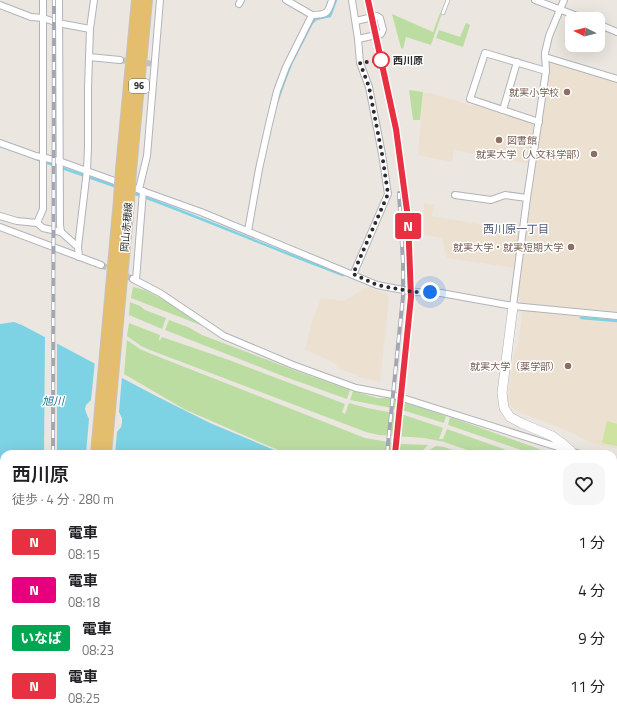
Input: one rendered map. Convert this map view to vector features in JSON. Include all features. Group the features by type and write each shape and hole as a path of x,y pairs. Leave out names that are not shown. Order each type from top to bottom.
{"main road":[{"name":"岡山赤穂線","path":"96,450 114,303 124,201 137,0"},
{"name":"岡山赤穂線","path":"126,170 147,0"},
{"name":"岡山赤穂線","path":"106,450 114,303"}],"street":[{"path":"37,223 43,209 42,0"},
{"path":"59,0 59,165 61,232"},
{"path":"79,257 78,247 87,175 90,29 94,0"},
{"path":"160,0 147,156 134,280 160,293 224,336 293,365 356,388 397,396 570,450"},
{"path":"286,0 312,15 323,14 328,11 332,0"},
{"path":"352,0 356,21 360,63 369,87 388,194 353,274"},
{"path":"535,0 568,12"},
{"path":"564,0 549,36 545,57 546,71 527,198 502,393 504,408 510,418 552,436 573,450"},
{"path":"0,5 31,17 43,18 58,23 90,29"},
{"path":"248,232 259,169 277,91 286,67 312,15"},
{"path":"356,21 377,16 380,18 383,30 381,34 358,39"},
{"path":"605,27 617,32"},
{"path":"539,122 470,99 485,53 546,71"},
{"path":"89,57 120,60"},
{"path":"545,57 617,79"},
{"path":"503,110 518,62"},
{"path":"0,143 43,160 201,212 377,285 414,292 441,293 514,306 617,316"},
{"path":"455,195 491,200 505,196 527,198"},
{"path":"0,216 17,221 37,223 43,228 61,232 78,247"},
{"path":"0,227 100,265"}],"lane":[{"path":"443,13 448,0"}],"shaded area":[{"name":"就実大学・就実短期大学","path":"552,62 617,82 617,449 589,442 566,430 516,411 508,403 514,354 518,345 522,316 521,304 518,295 550,64"},
{"path":"423,93 430,93 474,106 477,105 534,123 528,164 454,150 452,162 418,155"},
{"name":"就実大学・就実短期大学","path":"424,203 436,205 431,216 520,231 515,268 447,258 442,238 424,235"},
{"path":"366,287 386,293 389,298 380,382 358,377 358,375 336,367 337,364 305,350 311,325 321,298 344,301"}],"green space":[{"path":"440,13 442,13 431,45 406,37 403,49 401,48 392,14 433,32"},
{"path":"466,23 470,25 463,47 436,38 439,30 460,37"},
{"path":"409,90 423,92 420,120 413,120"},
{"path":"133,287 145,290 171,304 203,326 131,298"},
{"path":"130,302 145,310 166,318 162,329 129,315"},
{"path":"169,320 188,327 202,335 350,390 347,399 280,375 165,330"},
{"path":"129,323 160,335 159,340 162,337 229,360 345,404 342,412 345,414 349,403 404,415 443,428 439,439 443,439 447,429 507,450 467,450 444,442 424,438 379,435 366,432 150,350 141,346 127,336"},
{"path":"127,340 149,353 365,438 400,444 428,445 423,450 278,450 184,409 124,374"},
{"path":"353,391 377,398 389,397 446,416 444,423 402,410 350,400"},
{"path":"450,417 542,450 521,450 448,425"},
{"path":"607,421 617,424 617,446 602,443"},
{"path":"436,446 453,450 430,450"}],"water":[{"name":"旭川","path":"14,322 22,325 210,423 274,450 0,450 0,324"}],"pier":[{"path":"45,335 57,341 57,450 44,450"},
{"path":"95,361 122,376 119,412 122,418 122,423 117,432 115,450 86,450 89,419 85,409 86,405 91,400"}],"waterway":[{"path":"277,102 291,64 312,23 316,19 330,16 336,0"},
{"path":"0,146 15,151"},
{"path":"36,159 117,187"},
{"path":"133,193 343,275"},
{"path":"581,318 617,321"}],"tunnel":[{"path":"120,60 155,64"},
{"path":"101,265 133,279"}],"railway":[{"path":"53,450 54,0"},
{"path":"368,0 396,129 408,218 411,297 395,450"},
{"path":"387,450 403,296 403,263 399,193"}],"train":[{"name":"N","path":"368,0 396,129 408,218 411,297 395,450"}],"place":[{"name":"西川原","path":"381,60"},
{"name":"就実小学校","path":"567,92"},
{"name":"図書館","path":"499,140"},
{"name":"就実大学（人文科学部）","path":"594,154"},
{"name":"就実大学・就実短期大学","path":"571,247"},
{"name":"就実大学（薬学部）","path":"568,366"}],"district":[{"name":"西川原一丁目","path":"516,229"}],"route":[{"path":"381,60 360,63 369,87 388,194 353,274 377,285 414,292 430,292"}]}
